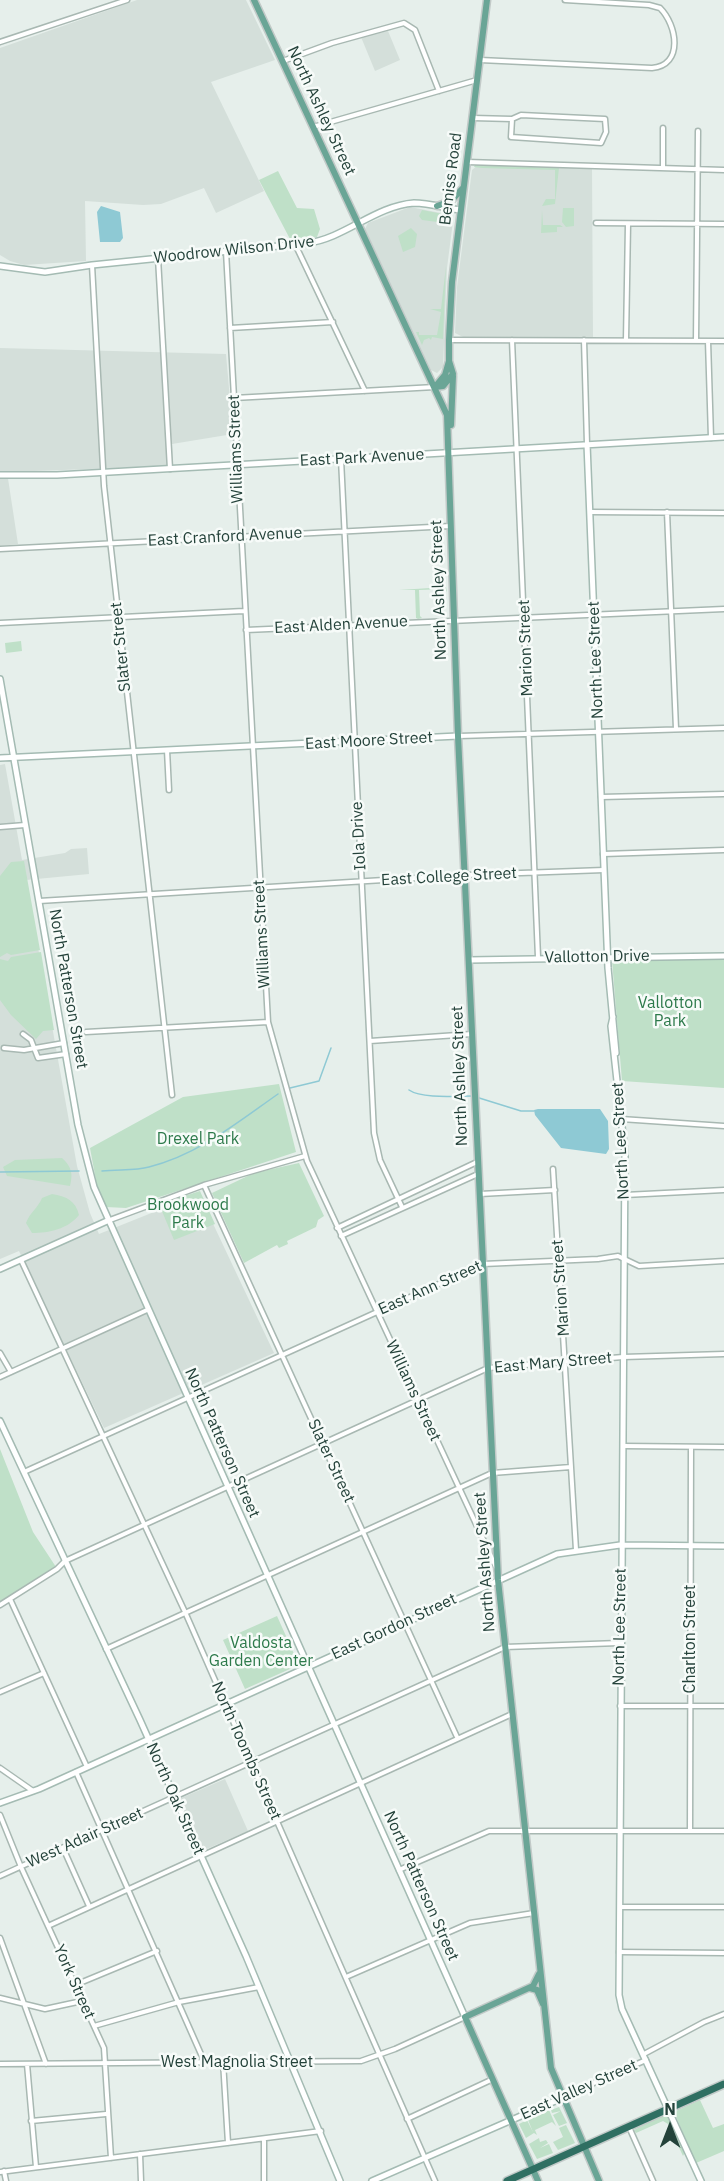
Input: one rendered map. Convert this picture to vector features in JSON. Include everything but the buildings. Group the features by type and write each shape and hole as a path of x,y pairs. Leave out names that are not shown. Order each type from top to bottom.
{"highway":[{"path":"507,2181 724,2084"}],"main road":[{"name":"North Ashley Street","path":"254,0 447,415 458,736 497,1570 551,2068 599,2181"},
{"name":"Bemiss Road","path":"435,387 445,375 449,361 452,282 487,0"},
{"path":"437,206 451,201 464,186"},
{"name":"Woodrow Wilson Drive","path":"0,266 45,272 295,244 325,240 358,222 405,204 460,210"},
{"name":"Bemiss Road","path":"449,361 453,374 453,413 449,432"},
{"path":"435,387 443,387 453,374"},
{"name":"East Park Avenue","path":"0,475 170,469 724,438"},
{"name":"North Lee Street","path":"587,444 603,854 613,1017 611,1026 625,1152 618,1831 620,2004 701,2181"},
{"name":"North Patterson Street","path":"0,679 87,1167 107,1221 538,2181"},
{"name":"East Moore Street","path":"0,758 458,736"},
{"name":"Vallotton Drive","path":"469,960 538,957 724,956"},
{"path":"0,1269 107,1221"},
{"name":"North Oak Street","path":"0,1421 149,1739 260,1987 340,2181"},
{"name":"East Gordon Street","path":"0,1803 34,1792 557,1554 620,1545 724,1546"},
{"path":"465,2017 536,1984 540,1972"},
{"path":"529,1988 537,1990 545,2007"},
{"name":"East Valley Street","path":"372,2181 562,2097"}],"street":[{"path":"0,42 128,0"},
{"path":"480,60 652,68 663,66 672,56 675,44 673,32 667,16 660,8 649,5 565,0"},
{"path":"282,61 332,43 404,23 415,30 440,91"},
{"path":"314,127 477,80"},
{"path":"472,118 512,119 521,116 605,119 606,132 601,143 511,137 512,119"},
{"path":"663,128 663,168"},
{"path":"696,341 699,224 698,131"},
{"path":"467,162 724,170"},
{"path":"596,223 724,224"},
{"path":"626,340 628,224"},
{"path":"295,244 365,391"},
{"name":"Williams Street","path":"226,251 267,1022 305,1156 497,1570"},
{"path":"158,258 170,469"},
{"name":"Slater Street","path":"92,265 103,472 172,1095"},
{"path":"230,328 333,322"},
{"path":"449,340 724,341"},
{"name":"Marion Street","path":"512,340 538,957"},
{"name":"North Lee Street","path":"584,340 587,444"},
{"path":"708,341 711,438"},
{"path":"234,398 435,387"},
{"name":"Iola Drive","path":"340,459 376,1145 402,1208"},
{"path":"590,512 724,513"},
{"path":"667,512 676,729"},
{"name":"East Cranford Avenue","path":"0,549 451,526"},
{"name":"East Alden Avenue","path":"246,630 724,609"},
{"path":"0,623 244,611"},
{"name":"East Moore Street","path":"458,736 724,728"},
{"path":"167,750 169,790"},
{"path":"601,797 724,794"},
{"path":"0,827 26,825"},
{"path":"603,854 724,850"},
{"name":"East College Street","path":"38,901 466,875 604,870"},
{"path":"86,1032 267,1022"},
{"path":"23,1034 31,1040 38,1059 66,1054"},
{"path":"370,1041 472,1034"},
{"path":"4,1048 34,1048 64,1043"},
{"path":"621,1119 724,1126"},
{"path":"107,1221 204,1185 305,1156"},
{"path":"338,1228 477,1162"},
{"name":"Marion Street","path":"554,1168 576,1550"},
{"path":"341,1236 478,1174"},
{"name":"Slater Street","path":"204,1185 458,1737"},
{"path":"479,1194 555,1190"},
{"path":"624,1195 724,1190"},
{"name":"East Ann Street","path":"24,1472 483,1264 625,1257 639,1266 724,1261"},
{"name":"North Toombs Street","path":"20,1259 185,1612 435,2181"},
{"path":"0,1377 147,1310"},
{"path":"0,1353 11,1372"},
{"name":"East Mary Street","path":"0,1605 57,1569 65,1561 488,1368 623,1357 724,1354"},
{"path":"622,1446 724,1447"},
{"name":"Charlton Street","path":"690,1831 691,1447"},
{"path":"106,1649 492,1473 571,1467"},
{"path":"10,1599 87,1767"},
{"path":"505,1647 620,1643"},
{"name":"West Adair Street","path":"0,1876 505,1647"},
{"path":"0,1692 44,1673"},
{"path":"619,1706 724,1706"},
{"path":"48,1926 512,1714"},
{"path":"0,1768 34,1792"},
{"path":"76,1772 204,2061"},
{"name":"York Street","path":"0,1815 21,1867 104,2048 106,2114 111,2158"},
{"path":"399,1870 483,1832 724,1831"},
{"path":"63,1848 89,1906"},
{"path":"619,1907 724,1907"},
{"path":"345,1978 470,1923 534,1913"},
{"path":"0,1938 46,2064"},
{"path":"75,1985 157,1951"},
{"path":"619,1952 724,1953"},
{"path":"93,2026 179,2002 260,1987"},
{"path":"0,1998 50,2009 82,2001"},
{"name":"East Valley Street","path":"562,2097 645,2057 709,2019 724,2014"},
{"name":"West Magnolia Street","path":"0,2064 204,2061 348,2062 379,2056 465,2017"},
{"path":"224,2061 228,2143"},
{"path":"27,2064 36,2167"},
{"path":"407,2119 493,2079"},
{"path":"32,2121 106,2114"},
{"path":"629,2127 653,2181"},
{"path":"6,2181 2,2171 321,2131"},
{"path":"264,2139 264,2181"},
{"path":"140,2154 141,2181"}],"shaded area":[{"path":"137,0 246,0 275,60 211,82 264,191 216,213 204,188 161,204 85,201 86,261 24,265 10,261 0,255 0,48"},
{"path":"388,31 400,60 375,71 361,37"},
{"path":"478,165 592,168 593,338 463,337 455,333 457,287 472,170"},
{"path":"410,207 446,214 453,221 447,268 443,367 437,373 431,370 365,229 368,223"},
{"path":"0,348 226,354 233,434 172,444 173,466 7,472 18,544 0,546"},
{"path":"5,764 22,860 65,853 71,849 87,848 89,874 26,880 77,1166 90,1213 99,1234 199,1194 274,1353 104,1428 19,1251 0,1259 0,765"},
{"path":"225,1779 248,1831 202,1851 179,1799"}],"green space":[{"path":"475,165 559,168 555,204 542,206 546,199 555,199 555,170 482,168 474,167"},
{"path":"278,171 297,208 314,209 320,229 317,237 290,239 259,180"},
{"path":"563,208 574,208 574,226 566,227 562,222"},
{"path":"422,210 448,215 453,224 422,220 419,216"},
{"path":"542,210 543,225 563,227 557,227 557,232 541,233"},
{"path":"411,228 417,234 415,247 403,252 398,236"},
{"path":"446,266 443,339 432,337 431,340 429,338 424,340 422,345 416,332 419,332 419,335 437,335 441,312 430,309 441,309"},
{"path":"446,587 447,592 445,589 419,590 422,618 418,619 416,618 415,590 399,590"},
{"path":"21,641 22,651 6,653 5,643"},
{"path":"24,861 40,950 11,955 7,953 0,957 0,876 11,862"},
{"path":"41,952 54,1030 43,1031 36,1039 11,1015 0,1000 0,959 8,961 11,957"},
{"name":"Vallotton Park","path":"724,958 724,1088 622,1081 612,960"},
{"name":"Drexel Park","path":"279,1084 296,1152 126,1208 106,1207 97,1186 90,1148 183,1097"},
{"path":"62,1158 71,1171 70,1186 7,1176 3,1167 15,1160"},
{"path":"299,1163 324,1216 318,1220 316,1227 287,1241 288,1244 279,1248 277,1245 244,1263 212,1193 254,1173"},
{"name":"Brookwood Park","path":"200,1191 215,1224 174,1240 159,1204"},
{"path":"52,1194 70,1200 79,1215 69,1224 58,1229 32,1233 26,1223 28,1219 42,1198"},
{"path":"0,1449 33,1532 56,1567 0,1602"},
{"name":"Valdosta Garden Center","path":"277,1616 299,1665 245,1689 223,1640"},
{"path":"700,2100 713,2128 724,2124 724,2151 696,2163 674,2112"},
{"path":"559,2107 561,2111 552,2113 551,2110"},
{"path":"549,2110 556,2126 552,2122 535,2130 537,2135 534,2133 526,2138 519,2124 527,2120 533,2132 528,2120"},
{"path":"561,2111 567,2123 559,2126 553,2115"},
{"path":"665,2114 668,2115 685,2152 683,2156 668,2124 663,2121 636,2133 634,2130"},
{"path":"566,2125 575,2143 558,2150 553,2142 563,2137 559,2128"},
{"path":"539,2138 540,2142 546,2140 548,2143 540,2148 549,2144 553,2153 537,2159 529,2144"}],"water":[{"path":"101,206 120,212 123,238 120,242 100,242 97,212"},
{"path":"600,1109 608,1121 609,1149 606,1154 561,1148 535,1115 534,1110"}],"waterway":[{"path":"290,1088 319,1081 331,1048"},
{"path":"409,1090 430,1096 472,1096"},
{"path":"102,1171 144,1168 167,1162 201,1146 278,1094"},
{"path":"476,1097 521,1111 534,1111"},
{"path":"0,1172 79,1171"}]}
